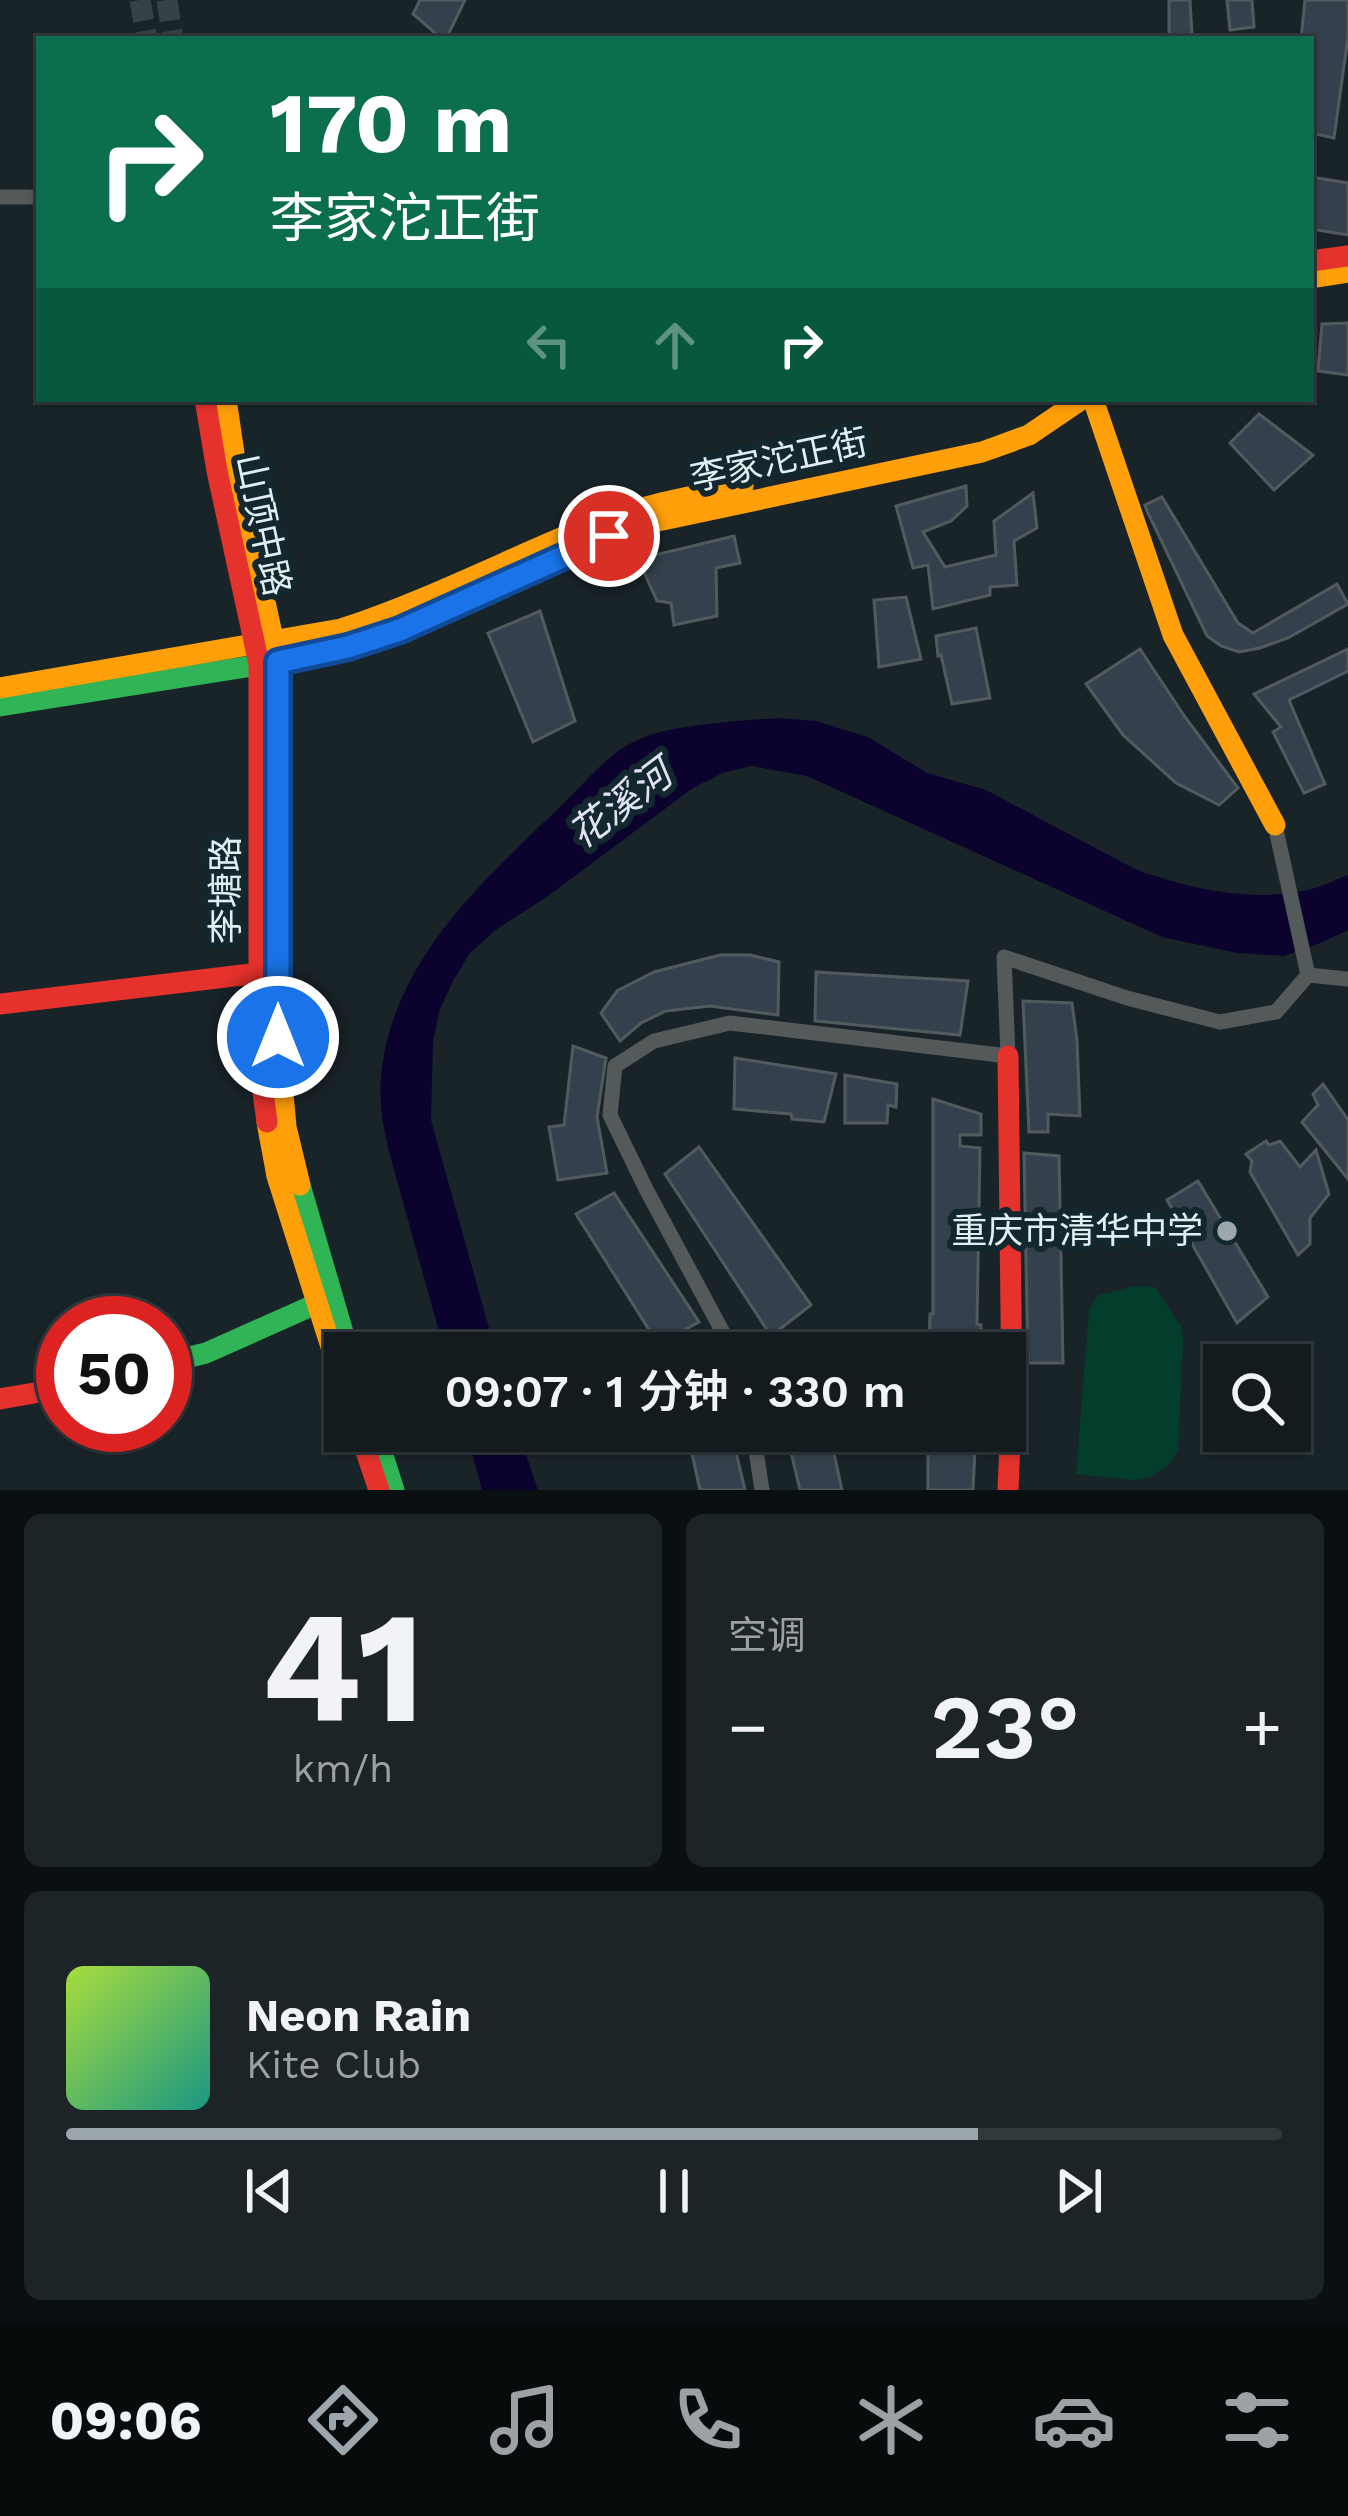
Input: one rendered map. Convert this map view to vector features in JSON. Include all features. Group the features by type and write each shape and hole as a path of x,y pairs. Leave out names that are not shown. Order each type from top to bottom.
{"main road":[{"path":"1314,261 1348,256"},
{"path":"1314,278 1348,272"},
{"name":"山顶中路","path":"206,402 217,471 267,654"},
{"name":"山顶中路","path":"226,402 267,654"},
{"name":"李家沱正街","path":"0,706 267,654 394,612 630,511 979,440 1022,425 1054,402"},
{"name":"李家沱正街","path":"0,688 348,647 400,630 639,525 1006,445 1078,402"},
{"path":"1094,402 1173,635 1276,825"},
{"name":"李塘路","path":"267,654 259,973 262,1085 277,1176 339,1332"},
{"name":"李塘路","path":"267,654 281,1087 331,1332"},
{"path":"0,1004 259,973"},
{"path":"1008,1056 1012,1396 1008,1490"},
{"path":"192,1357 323,1301"},
{"path":"0,1400 36,1393"},
{"path":"365,1452 379,1490"},
{"path":"382,1452 394,1490"}],"street":[{"path":"0,197 36,197"},
{"path":"1276,825 1308,975"},
{"path":"723,1332 610,1114 615,1066 654,1040 730,1023 1008,1056 1004,957 1127,998 1220,1022 1276,1012 1308,975"},
{"path":"1308,975 1348,979"},
{"path":"756,1452 762,1490"}],"green space":[{"path":"1134,1286 1155,1287 1181,1327 1178,1450 1151,1477 1135,1480 1076,1474 1089,1310 1097,1296"}],"water":[{"name":"花溪河","path":"779,718 816,721 868,737 927,773 986,790 1135,869 1175,882 1261,895 1309,890 1348,875 1348,930 1284,956 1237,953 1162,937 807,776 751,766 723,773 693,788 497,929 470,953 453,981 433,1041 431,1120 490,1332 439,1332 381,1109 388,1036 402,997 421,961 471,896 595,771 635,741 705,724"},
{"path":"472,1452 525,1452 538,1490 482,1490"}],"building":[{"path":"420,0 465,0 447,36 439,36 413,14"},
{"path":"1169,0 1190,0 1192,35 1169,36"},
{"path":"1227,0 1252,0 1254,27 1230,30"},
{"path":"1305,0 1348,0 1348,37 1334,138 1314,134 1314,36 1301,36"},
{"path":"1314,177 1348,183 1348,235 1314,229"},
{"path":"1348,323 1348,375 1318,371 1322,324"},
{"path":"1259,414 1313,455 1274,490 1230,443"},
{"path":"966,486 967,506 951,521 923,532 945,567 996,555 994,521 1033,493 1037,528 1014,541 1017,585 990,587 990,595 933,609 928,565 913,568 896,506"},
{"path":"1162,497 1238,623 1253,633 1337,584 1348,604 1260,648 1239,652 1221,646 1207,636 1147,511 1145,505"},
{"path":"734,536 740,563 716,568 717,616 674,625 671,603 657,601 638,559"},
{"path":"906,597 921,659 879,667 874,600"},
{"path":"540,611 575,721 533,742 488,633"},
{"path":"976,628 990,698 952,704 936,636"},
{"path":"1140,649 1238,788 1219,805 1176,783 1123,735 1086,684"},
{"path":"1348,649 1348,671 1289,700 1325,784 1304,793 1273,732 1281,727 1254,694"},
{"path":"720,955 779,962 778,1015 710,1006 666,1011 641,1023 620,1041 601,1013 617,991 654,972"},
{"path":"816,972 968,981 960,1035 815,1021"},
{"path":"1023,1001 1072,1003 1080,1116 1048,1114 1048,1132 1029,1132"},
{"path":"573,1046 606,1058 597,1117 607,1173 558,1180 549,1127 564,1125"},
{"path":"735,1058 836,1074 824,1122 734,1109"},
{"path":"845,1075 897,1084 896,1107 888,1105 887,1123 845,1123"},
{"path":"1323,1084 1348,1120 1348,1179 1302,1122 1318,1105 1313,1094"},
{"path":"933,1099 981,1114 981,1135 960,1135 960,1146 980,1148 977,1324 981,1332 930,1332"},
{"path":"1266,1141 1269,1145 1280,1141 1300,1167 1316,1150 1329,1194 1310,1218 1310,1244 1298,1255 1250,1172 1252,1161 1246,1154"},
{"path":"699,1147 811,1305 776,1332 768,1332 665,1174"},
{"path":"1024,1153 1059,1156 1063,1363 1028,1363"},
{"path":"1198,1181 1268,1297 1237,1323 1167,1200"},
{"path":"614,1193 699,1322 680,1332 650,1332 576,1214"},
{"path":"692,1452 736,1452 745,1490 700,1490"},
{"path":"791,1452 834,1452 842,1490 800,1490"},
{"path":"928,1452 975,1452 973,1490 928,1490"}],"tunnel":[{"path":"140,0 146,36"},
{"path":"167,0 173,36"}],"traffic: fast":[{"path":"0,706 348,647 400,630 532,572"},
{"path":"300,1185 343,1332"},
{"path":"192,1356 325,1300"},
{"path":"382,1452 394,1490"}],"traffic: slow":[{"path":"1314,278 1348,272"},
{"path":"226,402 278,662 278,1037 286,1127 300,1185"},
{"path":"532,572 639,525 982,452 1029,435 1078,402"},
{"path":"1094,402 1173,635 1275,825"},
{"path":"0,688 341,629 616,516 743,486"},
{"path":"267,1122 277,1176 326,1332"}],"traffic: jam":[{"path":"1314,261 1348,256"},
{"path":"206,402 259,664 259,973 267,1122"},
{"path":"0,1004 259,973"},
{"path":"1008,1056 1012,1397 1008,1490"},
{"path":"0,1399 36,1393"},
{"path":"366,1452 379,1490"}],"place":[{"name":"重庆市清华中学","path":"1227,1231"}],"route":[{"path":"278,1037 278,662 400,630 609,536"}]}
